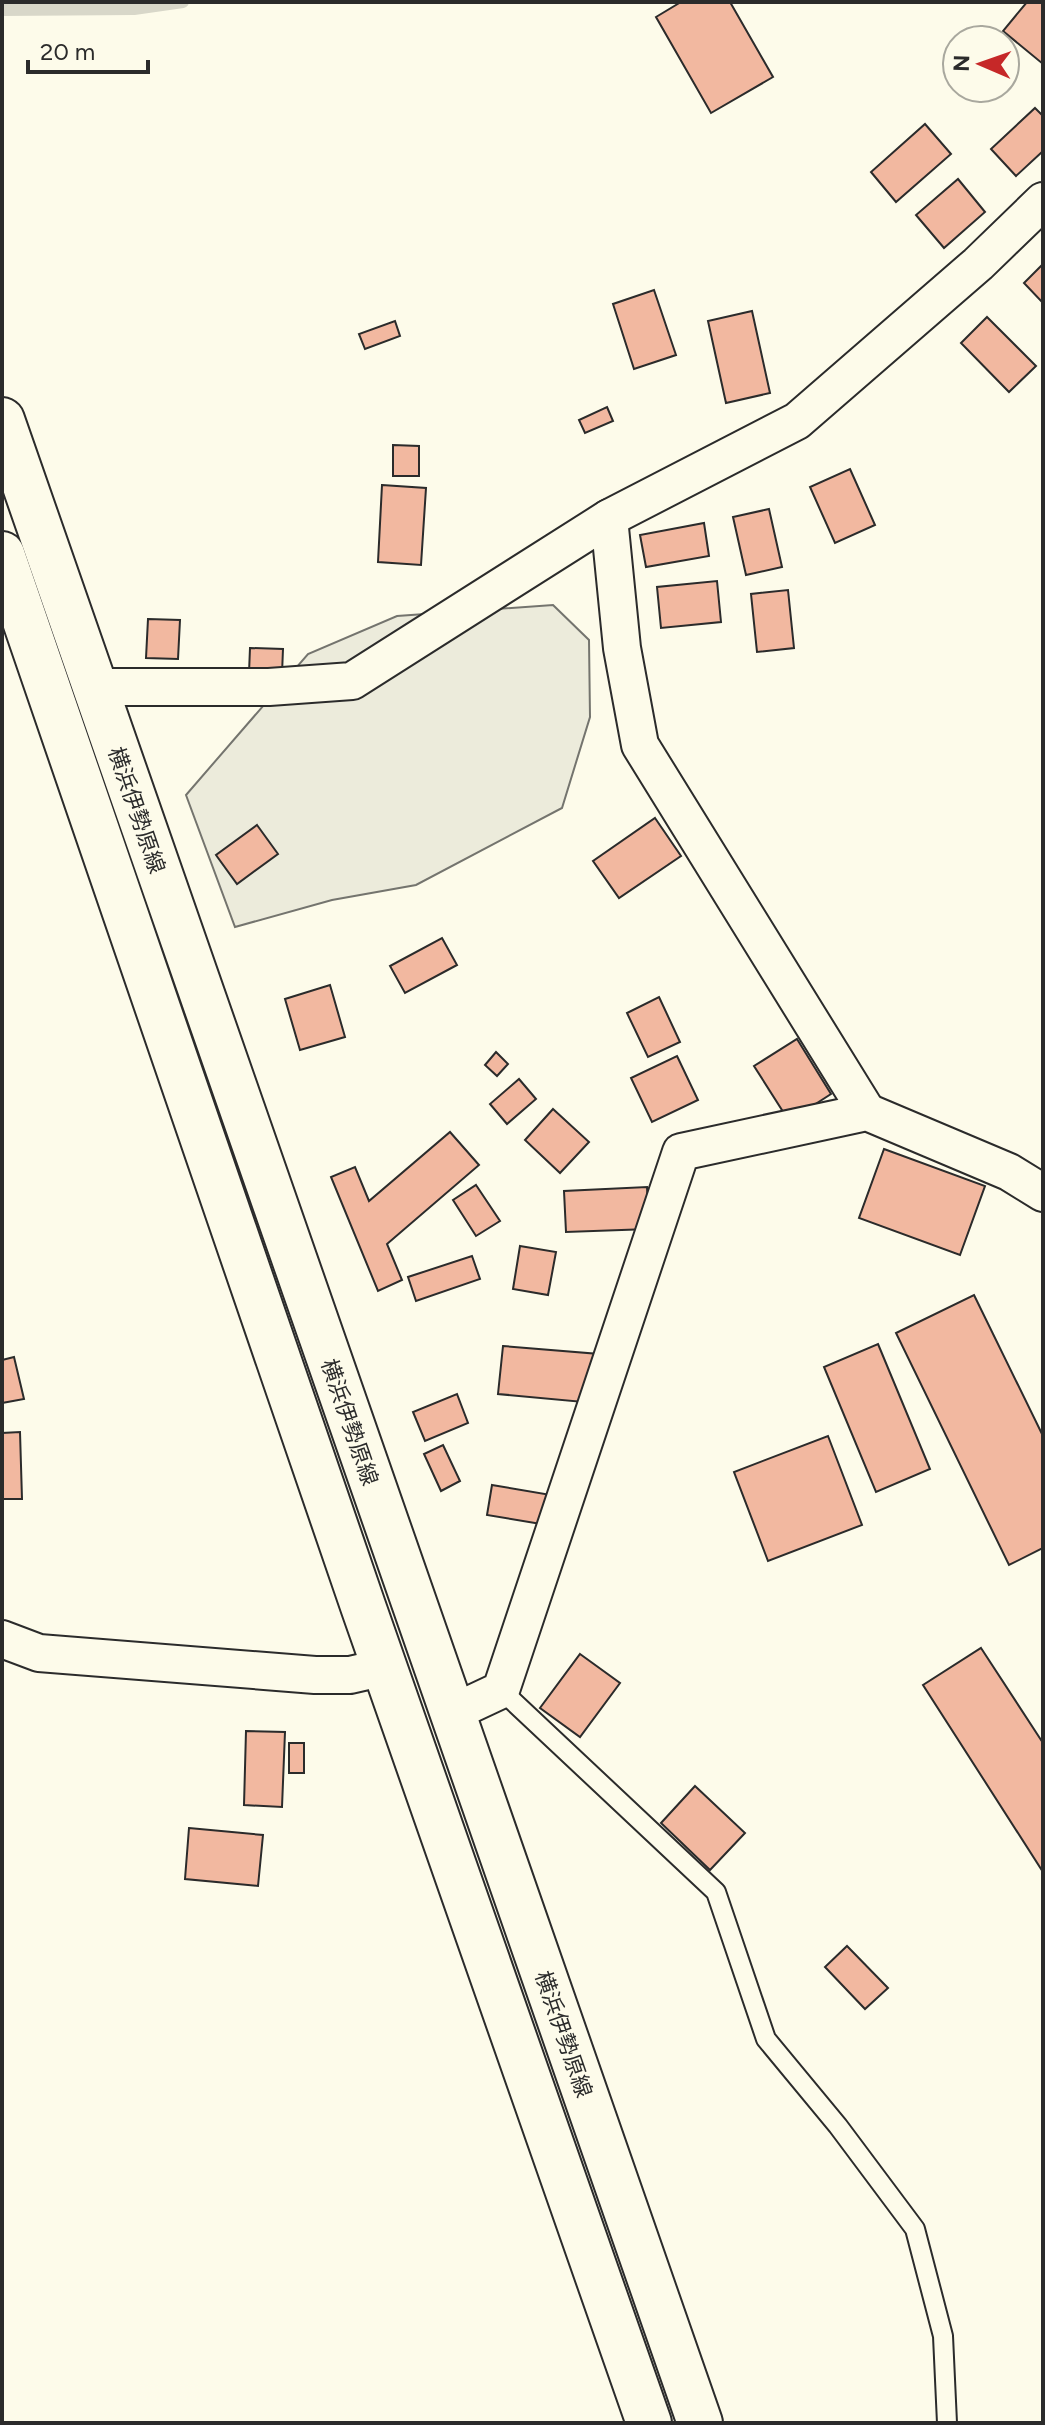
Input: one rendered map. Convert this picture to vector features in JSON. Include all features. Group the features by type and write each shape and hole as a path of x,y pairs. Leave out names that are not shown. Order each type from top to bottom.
{"main road":[{"name":"横浜伊勢原線","path":"2,420 700,2423"},
{"name":"横浜伊勢原線","path":"2,554 16,637 385,1667 649,2423"}],"street":[{"path":"94,687 269,687 352,681 609,518 797,421 978,264 1043,201"},
{"path":"609,518 622,648 640,745 867,1112"},
{"path":"452,1713 501,1690 681,1152 867,1112 1009,1172 1043,1193"},
{"path":"2,1639 39,1653 315,1675 350,1675 385,1667"}],"lane":[{"path":"501,1690 716,1892 766,2039 838,2126 915,2229 943,2336 947,2423"}],"shaded area":[{"path":"553,605 589,640 590,717 562,808 416,885 332,900 235,927 186,795 308,654 397,616"}],"building":[{"path":"681,2 730,2 773,77 711,113 656,17"},
{"path":"1027,2 1043,2 1043,64 1021,46 1021,24 1009,24"},
{"path":"1035,108 1043,116 1043,151 1016,176 991,149"},
{"path":"925,124 951,154 896,202 871,172"},
{"path":"958,179 985,212 944,248 916,215"},
{"path":"1043,264 1043,303 1024,283"},
{"path":"654,290 676,355 634,369 613,304"},
{"path":"752,311 770,393 726,403 708,321"},
{"path":"987,317 1036,366 1009,392 961,343"},
{"path":"395,321 400,336 365,349 359,334"},
{"path":"607,407 613,421 585,433 579,420"},
{"path":"393,445 419,446 419,476 393,476"},
{"path":"850,469 875,525 835,543 810,487"},
{"path":"382,485 426,488 421,565 378,562"},
{"path":"769,509 782,567 746,575 733,517"},
{"path":"704,523 709,556 646,567 640,535"},
{"path":"717,581 721,622 661,628 657,587"},
{"path":"788,590 794,648 757,652 751,594"},
{"path":"148,619 180,620 178,659 146,658"},
{"path":"250,648 283,649 282,674 249,673"},
{"path":"655,818 681,856 619,898 593,861"},
{"path":"257,825 278,854 237,884 216,855"},
{"path":"442,938 457,965 405,993 390,966"},
{"path":"330,985 345,1037 300,1050 285,999"},
{"path":"659,997 680,1042 648,1057 627,1013"},
{"path":"797,1039 831,1094 789,1121 754,1066"},
{"path":"496,1052 508,1064 497,1076 485,1065"},
{"path":"677,1056 698,1100 652,1122 631,1078"},
{"path":"519,1079 536,1099 507,1124 490,1104"},
{"path":"553,1109 589,1142 560,1173 525,1140"},
{"path":"450,1132 479,1165 387,1244 402,1280 378,1291 331,1177 355,1167 369,1201"},
{"path":"884,1149 985,1186 960,1255 859,1218"},
{"path":"476,1185 500,1221 476,1236 453,1200"},
{"path":"647,1187 649,1229 566,1232 564,1191"},
{"path":"520,1246 556,1252 548,1295 513,1289"},
{"path":"472,1256 480,1279 416,1301 408,1277"},
{"path":"974,1295 1043,1436 1043,1548 1009,1565 896,1333"},
{"path":"878,1344 930,1469 876,1492 824,1367"},
{"path":"503,1346 599,1354 594,1403 498,1394"},
{"path":"14,1357 24,1399 2,1403 2,1360"},
{"path":"457,1394 468,1423 425,1441 413,1412"},
{"path":"20,1432 22,1499 2,1499 2,1433"},
{"path":"828,1436 862,1525 768,1561 734,1472"},
{"path":"443,1445 460,1481 441,1491 424,1454"},
{"path":"492,1485 551,1495 547,1525 487,1515"},
{"path":"981,1648 1043,1743 1043,1872 923,1685"},
{"path":"580,1654 620,1683 580,1737 540,1708"},
{"path":"246,1731 285,1732 282,1807 244,1805"},
{"path":"289,1743 304,1743 304,1773 289,1773"},
{"path":"695,1786 745,1833 710,1870 661,1823"},
{"path":"189,1828 263,1835 258,1886 185,1879"},
{"path":"847,1946 888,1988 865,2009 825,1967"}],"waterway":[{"path":"2,10 134,9 183,2"}]}
